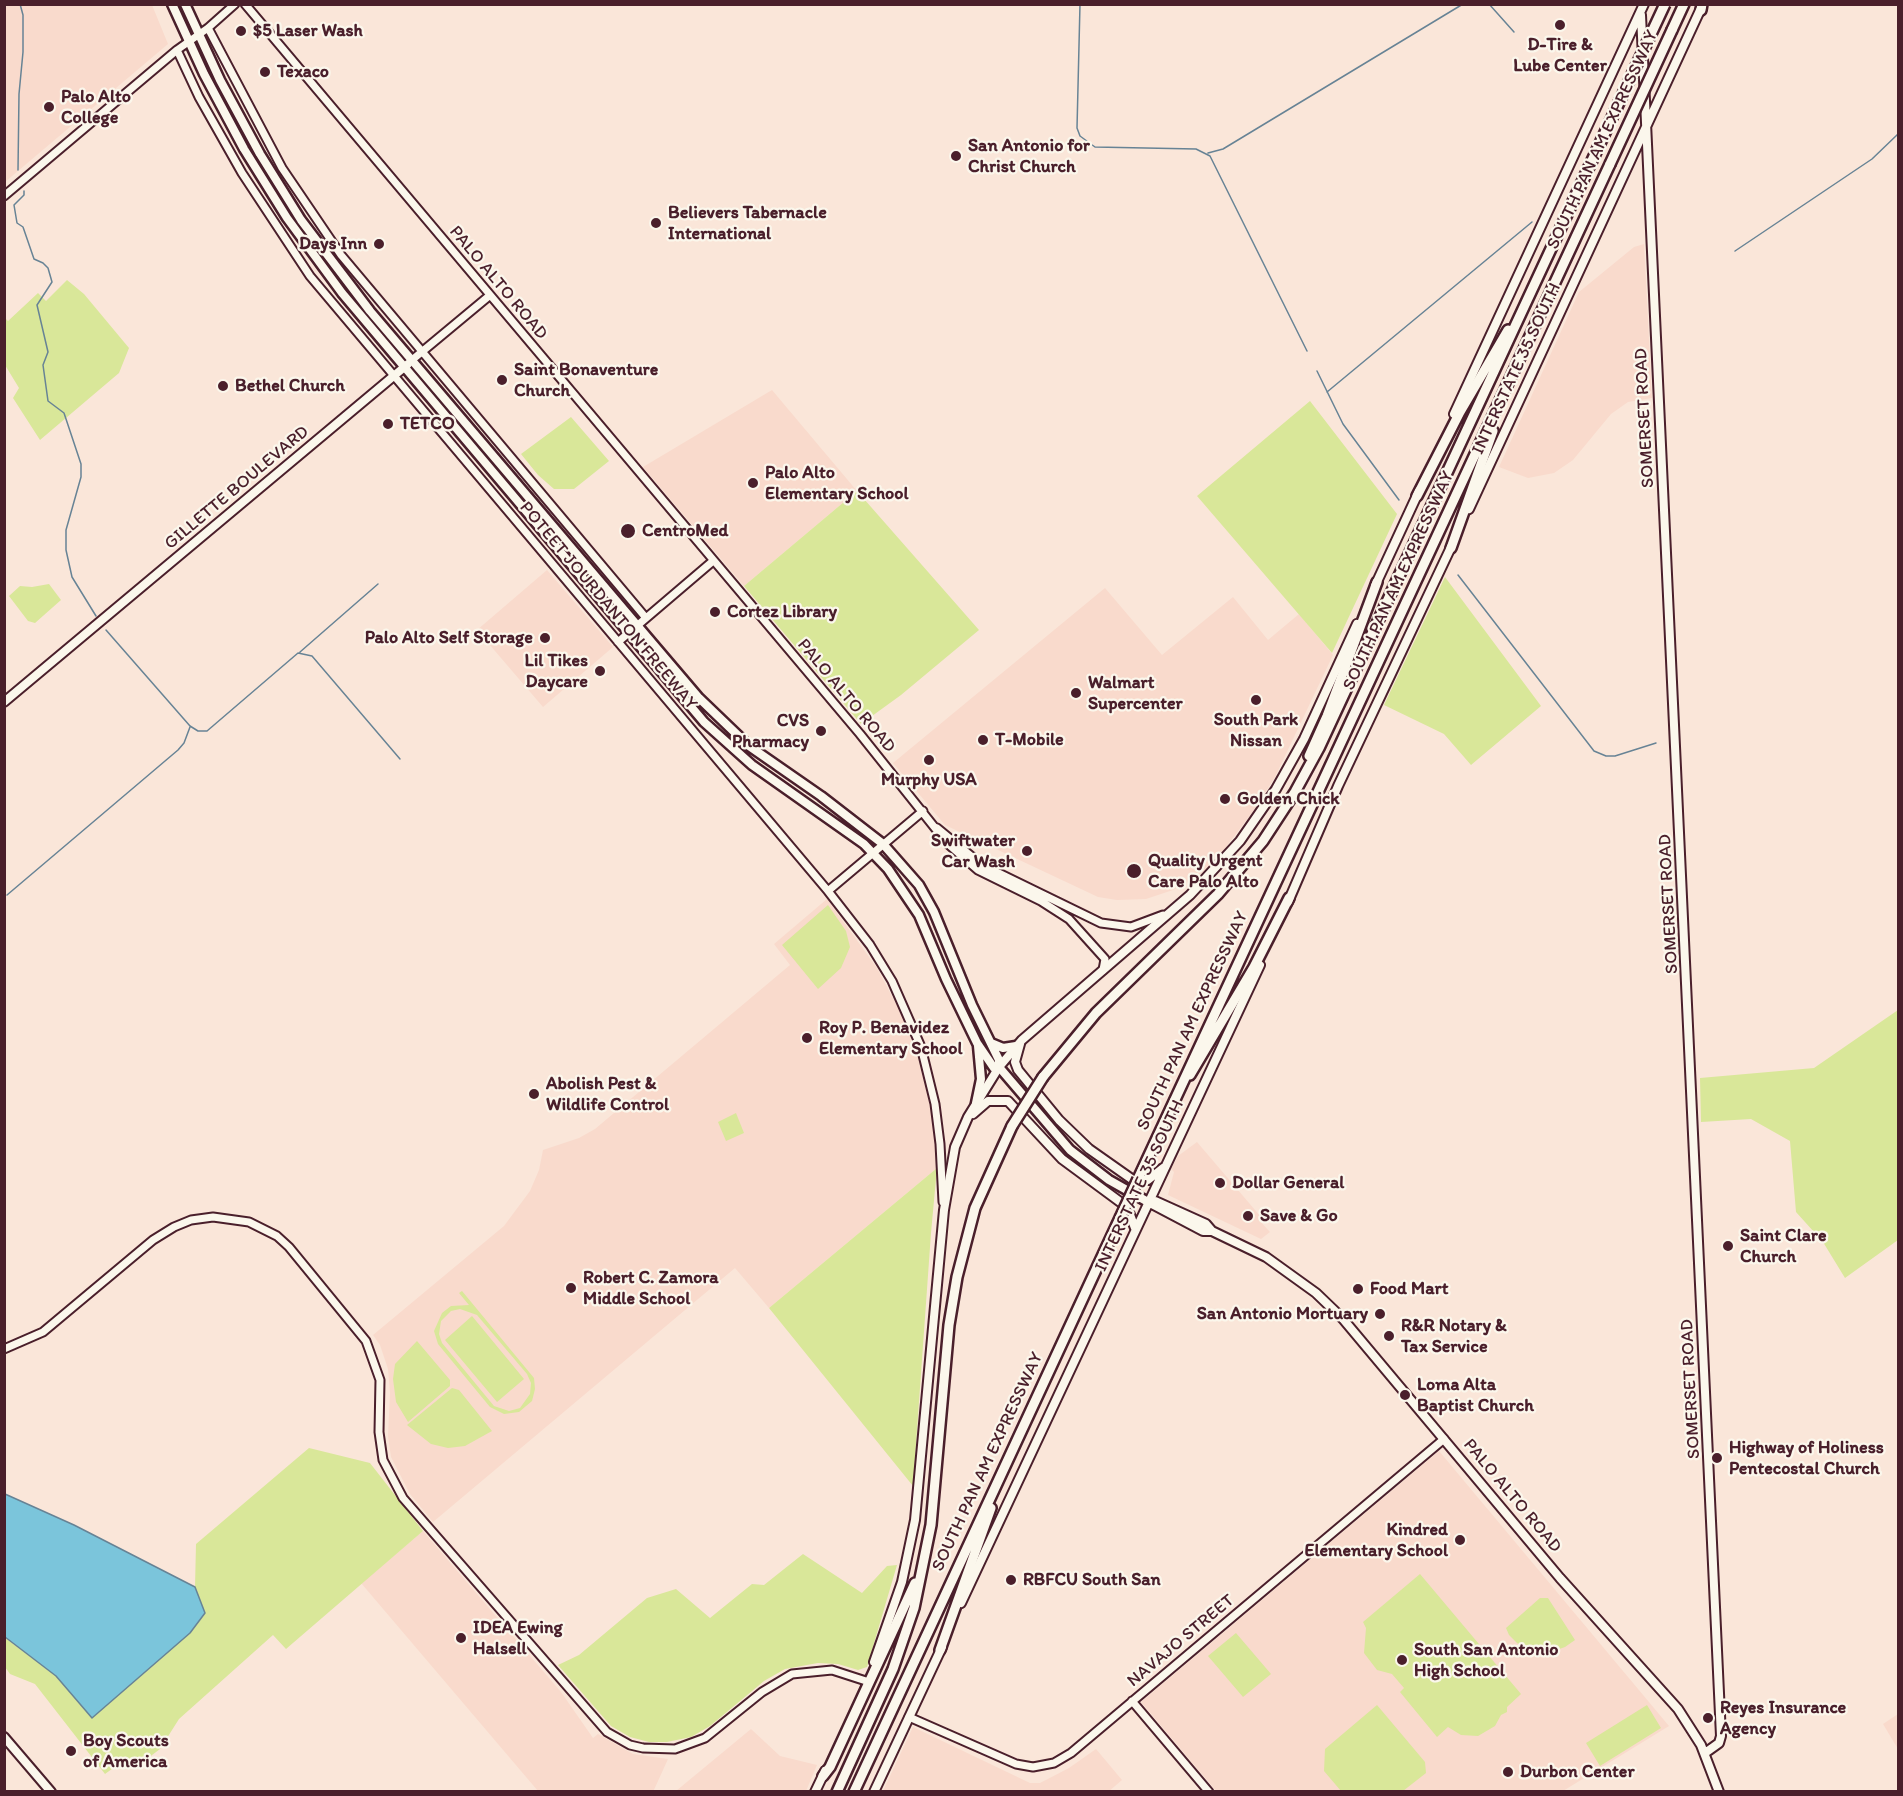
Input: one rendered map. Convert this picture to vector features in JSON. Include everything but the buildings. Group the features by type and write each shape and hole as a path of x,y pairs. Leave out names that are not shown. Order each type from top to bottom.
{"highway":[{"name":"SOUTH PAN AM EXPRESSWAY","path":"837,1791 897,1658 916,1598 928,1538 950,1325 959,1268 975,1208 1012,1126 1043,1077 1078,1032 1218,894 1263,841 1319,748 1665,4"},
{"name":"SOUTH PAN AM EXPRESSWAY","path":"854,1791 1138,1179 1177,1090 1301,832 1684,4"},
{"path":"1417,496 1460,412 1531,292"},
{"path":"1451,548 1523,354"},
{"path":"1263,841 1327,716 1377,582"},
{"path":"1138,1179 1187,1080 1254,967 1289,898"},
{"path":"940,1650 1008,1458"},
{"path":"823,1776 830,1767 892,1636 913,1588 928,1538"}],"main road":[{"name":"POTEET JOURDANTON FREEWAY","path":"172,4 224,114 274,199 342,293 628,634 723,741 752,765 873,852 904,890 919,915 946,979 977,1043 994,1068 999,1067"},
{"name":"POTEET JOURDANTON FREEWAY","path":"184,4 244,126 301,220 343,278 636,627 699,698 732,731 883,844 919,885 934,912 999,1060 999,1067 1071,1150 1109,1180 1148,1202 1164,1208 1203,1231 1212,1231 1266,1257 1284,1269"},
{"name":"INTERSTATE 35 SOUTH","path":"873,1791 1158,1183 1338,786 1702,6"},
{"name":"INTERSTATE 35 SOUTH","path":"1019,1043 1206,881 1257,819 1313,721 1642,7"},
{"name":"SOMERSET ROAD","path":"1642,7 1721,1719 1720,1740 1705,1753"},
{"name":"GILLETTE BOULEVARD","path":"4,702 412,360"},
{"path":"990,1042 1003,1048 1019,1043"},
{"path":"976,1103 981,1079 977,1043"},
{"path":"1019,1043 1016,1062 1018,1070 1059,1120 1089,1149 1122,1174 1142,1182 1153,1178 1166,1165"},
{"path":"815,1791 866,1681 899,1590 915,1520 944,1210 955,1147 976,1103 999,1067 1019,1043"},
{"path":"968,1117 988,1101 1008,1101 1062,1159 1127,1208 1137,1225 1164,1208 1158,1183"},
{"name":"PALO ALTO ROAD","path":"1284,1269 1316,1293 1343,1319 1568,1586 1661,1690 1689,1724 1705,1753"},
{"path":"4,1737 51,1791"},
{"path":"1705,1753 1719,1791"}],"street":[{"path":"4,196 235,4"},
{"name":"PALO ALTO ROAD","path":"245,4 923,811 947,843 978,870 1041,901 1078,927 1106,959 1103,970"},
{"name":"POTEET JOURDANTON FREEWAY","path":"208,28 255,119 306,205 341,255 646,618"},
{"name":"POTEET JOURDANTON FREEWAY","path":"177,50 216,128 310,276 828,891 856,925 883,964 921,1047 938,1124 944,1210"},
{"name":"GILLETTE BOULEVARD","path":"412,360 489,296"},
{"path":"618,642 713,561"},
{"path":"828,891 923,811"},
{"name":"PALO ALTO ROAD","path":"937,828 982,865 1101,923 1131,927 1155,920 1173,910"},
{"path":"4,1349 26,1341 50,1327 168,1230 200,1218 228,1218 249,1222 271,1232 289,1247 366,1341 380,1380 379,1432 383,1460 403,1498 607,1732 637,1746 675,1749 705,1738 762,1692 792,1674 817,1669 832,1670 866,1681"},
{"name":"NAVAJO STREET","path":"909,1717 1010,1762 1044,1766 1071,1753 1444,1439"},
{"path":"1132,1701 1209,1791"}],"shaded area":[{"name":"Palo Alto College","path":"5,4 152,5 168,44 5,182"},
{"path":"1644,244 1652,398 1628,402 1611,414 1573,460 1554,473 1528,478 1499,467 1579,292 1634,247"},
{"name":"Palo Alto Elementary School","path":"772,390 857,491 744,586 643,467"},
{"name":"Palo Alto Self Storage","path":"547,570 613,647 543,707 477,630"},
{"path":"1105,588 1162,655 1233,597 1268,640 1299,614 1333,655 1275,777 1257,806 1217,859 1196,878 1173,890 1146,899 1117,900 1098,897 945,825 893,763"},
{"name":"Robert C. Zamora Middle School","path":"827,899 877,968 903,1017 918,1058 932,1113 937,1168 769,1308 735,1268 433,1522 410,1494 391,1457 388,1436 390,1393 388,1369 380,1345 373,1335 504,1226 530,1191 539,1170 543,1150 579,1138 595,1129 790,965 774,944"},
{"path":"1197,1142 1261,1217 1259,1220 1270,1232 1261,1239 1168,1195 1174,1172 1171,1169 1178,1156"},
{"name":"South San Antonio High School","path":"1439,1451 1669,1726 1563,1791 1217,1792 1141,1702"},
{"name":"IDEA Ewing Halsell","path":"423,1531 561,1692 593,1738 598,1734 633,1754 668,1759 653,1792 538,1791 361,1583"},
{"path":"1898,1714 1898,1749 1883,1724"},
{"path":"913,1727 1030,1783 1040,1783 1069,1768 1096,1749 1122,1780 1108,1792 883,1791"},
{"path":"751,1729 780,1756 817,1765 806,1791 676,1791"}],"green space":[{"path":"67,280 84,294 129,348 119,373 40,440 13,398 19,388 5,365 5,318 8,321 38,293 46,301"},
{"path":"1310,401 1397,514 1332,653 1197,496"},
{"path":"571,417 609,461 574,489 554,489 538,475 521,454"},
{"path":"857,491 979,630 901,695 861,724 744,586"},
{"path":"1445,577 1541,706 1471,765 1444,734 1384,705"},
{"path":"49,584 61,600 35,623 28,621 9,596 20,586 32,587"},
{"path":"828,905 846,931 850,947 841,968 818,989 782,945"},
{"path":"1898,1010 1898,1240 1845,1278 1823,1242 1796,1212 1790,1141 1751,1119 1701,1122 1700,1078 1814,1068"},
{"path":"736,1113 744,1133 726,1141 718,1122"},
{"path":"937,1168 931,1233 913,1486 769,1308"},
{"path":"462,1291 534,1378 535,1389 532,1401 519,1412 504,1414 490,1407 438,1344 434,1331 442,1313 451,1306 469,1305 459,1293","holes":["460,1309 477,1315 527,1374 531,1383 530,1394 520,1408 509,1411 494,1406 442,1343 439,1334 441,1321 451,1311"]},
{"path":"472,1316 524,1379 497,1402 445,1340"},
{"path":"417,1341 450,1380 450,1386 408,1422 396,1402 393,1379 395,1364"},
{"path":"452,1388 459,1390 492,1431 465,1446 448,1448 431,1444 407,1425"},
{"path":"309,1448 370,1463 423,1531 286,1649 273,1635 179,1719 160,1749 135,1768 116,1766 105,1774 35,1684 10,1674 5,1667 4,1637 56,1676 92,1718 190,1633 205,1613 195,1587 196,1544"},
{"path":"803,1554 862,1593 887,1566 897,1565 867,1667 858,1670 838,1664 818,1663 785,1669 764,1681 710,1726 691,1737 667,1742 649,1742 630,1737 611,1726 558,1665 579,1655 647,1598 676,1589 710,1618 752,1584 764,1585"},
{"path":"1420,1574 1521,1694 1507,1707 1507,1712 1501,1715 1495,1726 1478,1736 1461,1735 1448,1727 1437,1737 1400,1692 1404,1688 1392,1674 1377,1670 1364,1653 1366,1628 1363,1622"},
{"path":"1540,1598 1548,1598 1575,1640 1551,1652 1528,1650 1509,1635 1506,1628"},
{"path":"1236,1633 1271,1674 1243,1697 1208,1656"},
{"path":"1377,1705 1425,1762 1426,1773 1403,1791 1341,1791 1324,1771 1325,1749"},
{"path":"1647,1705 1661,1728 1600,1766 1586,1743"}],"water":[{"path":"5,1494 74,1525 195,1587 205,1613 190,1633 92,1718 56,1676 5,1637"}],"waterway":[{"path":"18,170 19,94 23,52 23,15 20,4"},
{"path":"1080,4 1077,128 1080,136 1095,147 1196,149 1210,156 1307,351"},
{"path":"1208,153 1223,149 1463,4"},
{"path":"1489,4 1514,32"},
{"path":"1735,251 1872,159 1898,134"},
{"path":"24,191 24,195 14,205 17,223 23,227 34,259 48,268 52,282 37,305 48,352 43,365 48,401 64,413 81,464 81,477 66,530 66,550 72,577 96,616"},
{"path":"1327,392 1532,222"},
{"path":"1317,371 1343,424 1399,500"},
{"path":"1458,575 1594,751 1606,756 1615,756 1656,743"},
{"path":"300,652 378,584"},
{"path":"106,630 190,726 198,731 207,731 298,653 312,656 400,759"},
{"path":"7,895 178,750 184,743 190,727"}],"place":[{"name":"D-Tire & Lube Center","path":"1560,25"},
{"name":"$5 Laser Wash","path":"241,31"},
{"name":"Texaco","path":"265,72"},
{"name":"Palo Alto College","path":"49,107"},
{"name":"San Antonio for Christ Church","path":"956,156"},
{"name":"Believers Tabernacle International","path":"656,223"},
{"name":"Days Inn","path":"379,244"},
{"name":"Saint Bonaventure Church","path":"502,380"},
{"name":"Bethel Church","path":"223,386"},
{"name":"TETCO","path":"388,424"},
{"name":"Palo Alto Elementary School","path":"753,483"},
{"name":"CentroMed","path":"628,531"},
{"name":"Cortez Library","path":"715,612"},
{"name":"Palo Alto Self Storage","path":"545,638"},
{"name":"Lil Tikes Daycare","path":"600,671"},
{"name":"Walmart Supercenter","path":"1076,693"},
{"name":"South Park Nissan","path":"1256,700"},
{"name":"CVS Pharmacy","path":"821,731"},
{"name":"T-Mobile","path":"983,740"},
{"name":"Murphy USA","path":"929,760"},
{"name":"Golden Chick","path":"1225,799"},
{"name":"Swiftwater Car Wash","path":"1027,851"},
{"name":"Quality Urgent Care Palo Alto","path":"1134,871"},
{"name":"Roy P. Benavidez Elementary School","path":"807,1038"},
{"name":"Abolish Pest & Wildlife Control","path":"534,1094"},
{"name":"Dollar General","path":"1220,1183"},
{"name":"Save & Go","path":"1248,1216"},
{"name":"Saint Clare Church","path":"1728,1246"},
{"name":"Robert C. Zamora Middle School","path":"571,1288"},
{"name":"Food Mart","path":"1358,1289"},
{"name":"San Antonio Mortuary","path":"1380,1314"},
{"name":"R&R Notary & Tax Service","path":"1389,1336"},
{"name":"Loma Alta Baptist Church","path":"1405,1395"},
{"name":"Highway of Holiness Pentecostal Church","path":"1717,1458"},
{"name":"Kindred Elementary School","path":"1460,1540"},
{"name":"RBFCU South San","path":"1011,1580"},
{"name":"IDEA Ewing Halsell","path":"461,1638"},
{"name":"South San Antonio High School","path":"1402,1660"},
{"name":"Reyes Insurance Agency","path":"1708,1718"},
{"name":"Boy Scouts of America","path":"71,1751"},
{"name":"Durbon Center","path":"1508,1772"}]}
